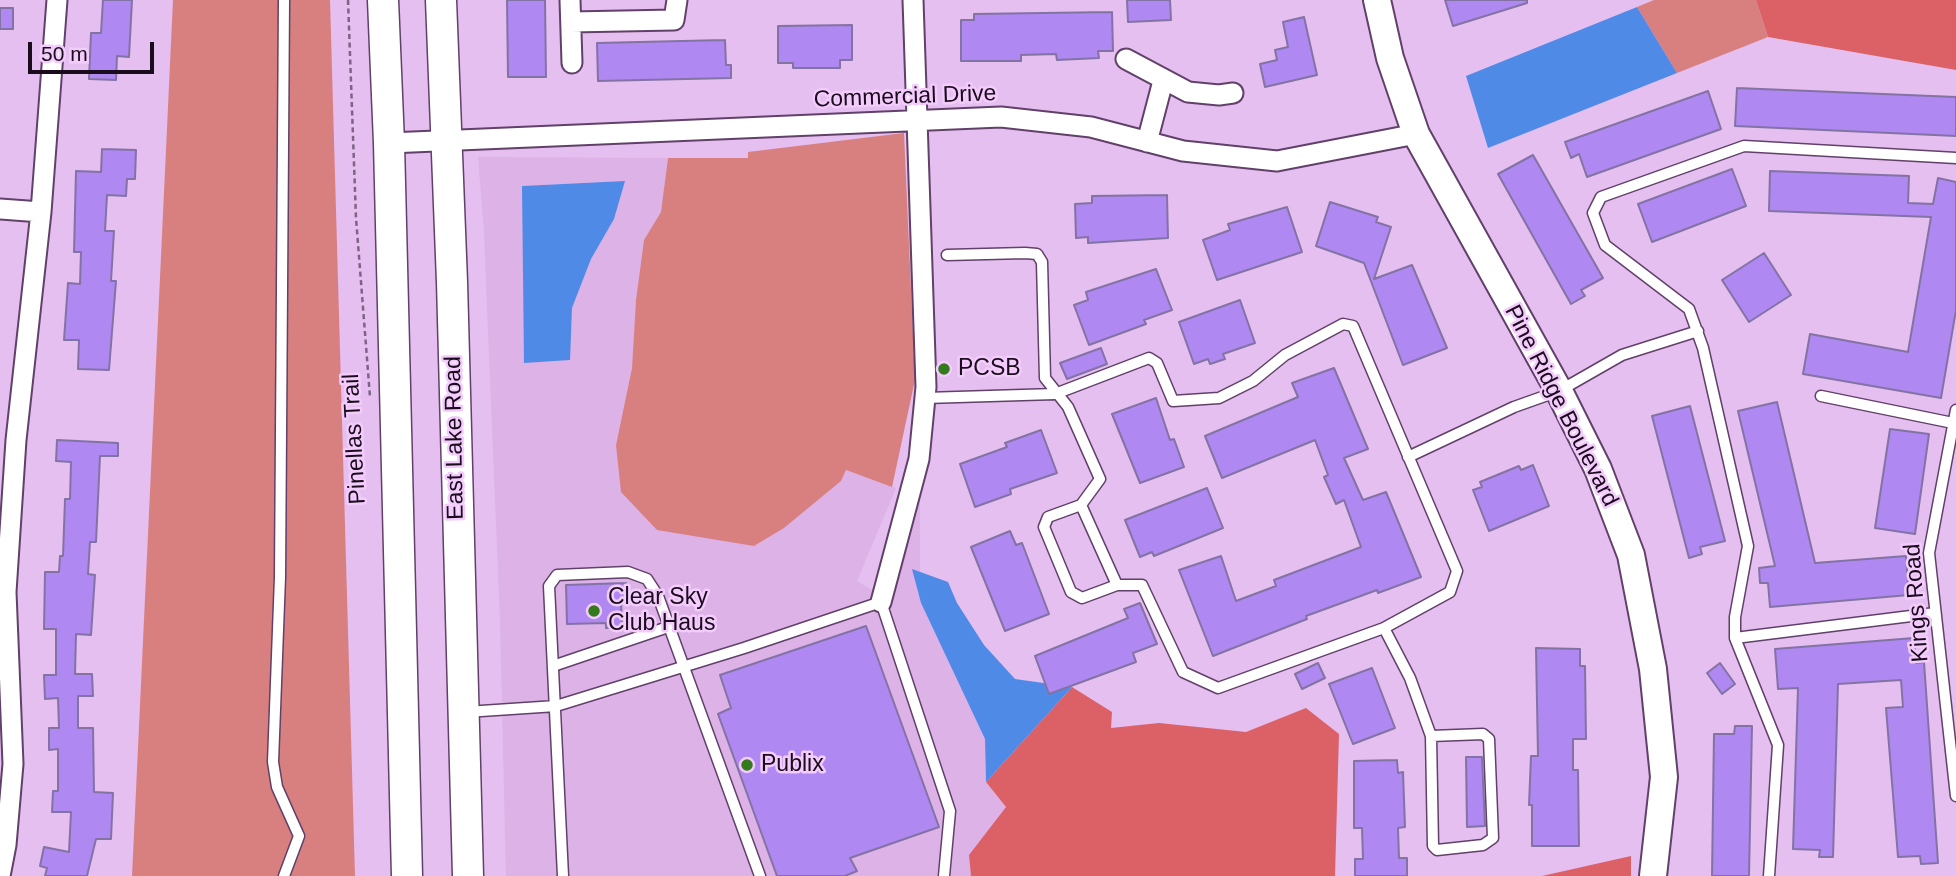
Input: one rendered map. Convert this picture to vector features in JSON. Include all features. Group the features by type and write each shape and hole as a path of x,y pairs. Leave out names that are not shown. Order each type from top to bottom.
{"main road":[{"path":"383,0 407,876"},
{"name":"East Lake Road","path":"442,0 468,876"}],"street":[{"path":"0,876 6,845 13,764 6,592 8,439 41,212 57,0"},
{"path":"570,0 572,62"},
{"path":"571,22 674,20 677,0"},
{"path":"881,602 919,459 925,398 913,0"},
{"name":"Pine Ridge Boulevard","path":"1377,0 1390,58 1416,134 1559,391 1598,469 1631,555 1653,669 1664,777 1653,876"},
{"path":"1126,59 1188,92 1206,95 1233,93"},
{"path":"1147,142 1163,80"},
{"name":"Commercial Drive","path":"389,143 1001,117 1091,127 1183,151 1277,161 1416,134"},
{"path":"0,209 41,212"}],"lane":[{"path":"284,0 281,577 274,762 277,787 299,836 284,876"},
{"path":"1769,876 1778,745 1734,638 1734,617 1748,546 1698,331 1689,309 1605,245 1593,213 1601,197 1744,146 1956,158"},
{"path":"925,398 1055,394 1149,358 1157,363 1174,401 1219,398 1253,381 1285,355 1343,324 1353,326 1457,571 1450,592 1384,628 1218,688 1183,672 1142,585 1117,585 1082,598 1071,592 1044,527 1048,517 1081,505 1100,479 1068,407 1055,394 1045,378 1042,262 1037,254 947,255"},
{"path":"1408,457 1514,407 1559,391 1622,355 1698,331"},
{"path":"1821,397 1953,424"},
{"name":"Kings Road","path":"1956,410 1929,553 1956,796"},
{"path":"1081,505 1117,585"},
{"path":"564,876 549,586 557,575 628,572 647,579 658,596 760,876"},
{"path":"462,712 556,706 881,602 950,811 944,876"},
{"path":"1734,638 1935,613"},
{"path":"553,666 671,626"},
{"path":"1384,628 1410,678 1431,736 1433,846 1437,850 1483,845 1493,838 1489,739 1483,734 1431,736"}],"path":[{"name":"Pinellas Trail","path":"348,0 356,218 370,401"}],"shaded area":[{"path":"173,0 330,0 355,876 132,876"},
{"path":"1654,0 1756,0 1768,37 1677,73 1637,7"},
{"path":"1756,0 1956,0 1956,70 1768,37"},
{"path":"904,133 915,380 892,487 846,470 841,481 784,528 754,546 657,530 621,492 616,445 632,368 636,300 644,240 661,212 668,158 748,158 748,152"},
{"path":"478,157 668,158 661,212 644,240 636,300 632,368 616,445 754,546 784,528 841,481 845,470 896,488 857,581 872,590 913,494 920,497 920,572 913,570 921,603 985,739 986,782 1006,807 969,855 971,876 506,876 500,622 484,232","holes":["624,181 614,219 591,259 572,308 569,360 522,186"]},
{"path":"1072,687 1112,712 1111,728 1159,723 1246,732 1306,708 1339,734 1335,876 971,876 969,855 1006,807 986,782"},
{"path":"1631,856 1631,876 1542,876"}],"water":[{"path":"1637,7 1677,73 1488,148 1466,76"},
{"path":"625,181 614,219 591,259 572,308 570,360 524,363 522,186"},
{"path":"912,569 948,582 957,603 984,645 1015,679 1072,687 986,782 985,739 921,603"}],"building":[{"path":"103,0 132,0 129,57 117,56 116,80 89,79 91,33 101,33"},
{"path":"507,0 545,0 546,77 508,77"},
{"path":"1127,0 1170,0 1171,20 1128,22"},
{"path":"1445,0 1527,0 1527,3 1453,26"},
{"path":"0,8 13,8 13,29 0,29"},
{"path":"1112,12 1113,51 1098,51 1099,58 1057,60 1056,54 1021,55 1021,61 961,61 961,20 974,20 974,14"},
{"path":"1304,17 1317,75 1265,87 1260,64 1277,60 1275,50 1288,47 1283,22"},
{"path":"852,25 852,60 840,60 840,68 793,68 793,63 778,63 778,26"},
{"path":"725,40 726,65 731,65 731,78 598,81 597,43"},
{"path":"1737,88 1956,97 1956,136 1735,126"},
{"path":"1708,91 1721,129 1587,177 1579,154 1571,158 1565,142"},
{"path":"102,149 136,150 135,179 127,179 126,196 107,195 105,231 114,231 111,281 116,281 109,370 78,369 79,340 64,340 68,283 80,284 81,252 74,252 76,171 101,172"},
{"path":"1533,155 1603,278 1581,290 1585,296 1571,304 1498,174"},
{"path":"1732,169 1746,206 1652,242 1638,204"},
{"path":"1770,171 1909,176 1908,203 1933,204 1938,178 1956,182 1956,310 1941,398 1803,374 1810,334 1908,352 1931,217 1769,211"},
{"path":"1167,195 1168,238 1088,243 1088,237 1076,238 1075,204 1092,203 1092,196"},
{"path":"1330,202 1378,217 1376,222 1391,227 1374,279 1412,265 1447,348 1403,365 1364,263 1316,246"},
{"path":"1287,207 1302,252 1217,280 1203,240 1230,230 1228,224"},
{"path":"1764,253 1791,295 1749,322 1722,280"},
{"path":"1156,269 1172,310 1144,320 1146,324 1089,345 1074,305 1088,300 1086,292"},
{"path":"1240,300 1255,343 1223,354 1225,359 1210,364 1208,359 1194,364 1179,322"},
{"path":"1101,348 1107,364 1067,379 1060,363"},
{"path":"1334,368 1368,449 1344,458 1363,500 1386,492 1421,577 1306,616 1307,619 1213,656 1179,570 1221,556 1236,601 1276,586 1274,580 1361,547 1344,500 1336,504 1324,477 1328,475 1315,440 1222,478 1205,436 1298,397 1292,383"},
{"path":"1156,398 1170,440 1174,439 1184,467 1140,483 1112,414"},
{"path":"1777,402 1815,563 1906,556 1909,595 1770,607 1768,583 1760,583 1759,568 1775,566 1738,411"},
{"path":"1690,406 1725,541 1700,547 1702,554 1689,558 1652,416"},
{"path":"1890,429 1929,434 1915,534 1875,528"},
{"path":"1041,430 1057,473 1010,489 1011,494 975,507 960,464 1007,447 1005,443"},
{"path":"57,440 118,443 118,456 100,456 96,542 90,542 88,574 95,575 91,635 76,634 75,674 92,674 93,696 78,696 78,728 93,728 94,792 113,793 111,839 96,839 87,876 45,876 47,868 40,866 44,847 69,852 71,812 52,812 53,791 58,791 58,749 49,750 49,728 59,728 58,698 45,699 44,675 56,675 56,629 44,629 45,572 59,572 60,556 63,556 65,499 70,499 71,462 56,461"},
{"path":"1533,465 1549,506 1489,531 1473,490 1482,487 1480,482 1519,466 1521,470"},
{"path":"1207,488 1223,528 1154,556 1152,552 1140,557 1125,520"},
{"path":"1010,531 1016,545 1022,543 1049,614 1005,631 971,547"},
{"name":"Clear Sky Club Haus","path":"626,583 627,599 621,600 622,628 606,628 606,623 567,624 566,585"},
{"path":"1140,603 1157,644 1133,653 1136,662 1049,694 1035,656 1128,618 1124,609"},
{"path":"866,626 939,827 850,858 857,871 845,876 777,876 718,714 731,708 720,675"},
{"path":"1914,638 1916,663 1924,662 1938,863 1921,864 1920,856 1898,857 1886,708 1903,707 1901,680 1838,684 1833,857 1819,857 1820,850 1793,849 1798,688 1778,689 1775,649"},
{"path":"1536,648 1580,649 1580,666 1585,666 1586,739 1573,739 1573,770 1578,770 1579,846 1532,846 1532,805 1529,805 1531,756 1538,756"},
{"path":"1318,663 1325,678 1302,689 1295,674"},
{"path":"1720,663 1735,684 1722,694 1707,673"},
{"path":"1372,668 1395,728 1353,744 1329,684"},
{"path":"1735,726 1752,726 1749,876 1712,876 1714,734 1734,734"},
{"path":"1466,757 1482,757 1485,826 1467,827"},
{"path":"1397,760 1398,773 1403,772 1405,827 1398,828 1399,858 1407,858 1407,876 1355,876 1355,859 1363,859 1362,828 1354,828 1354,761"}],"place":[{"name":"PCSB","path":"944,369"},
{"name":"Clear Sky Club Haus","path":"594,611"},
{"name":"Publix","path":"747,765"}]}
